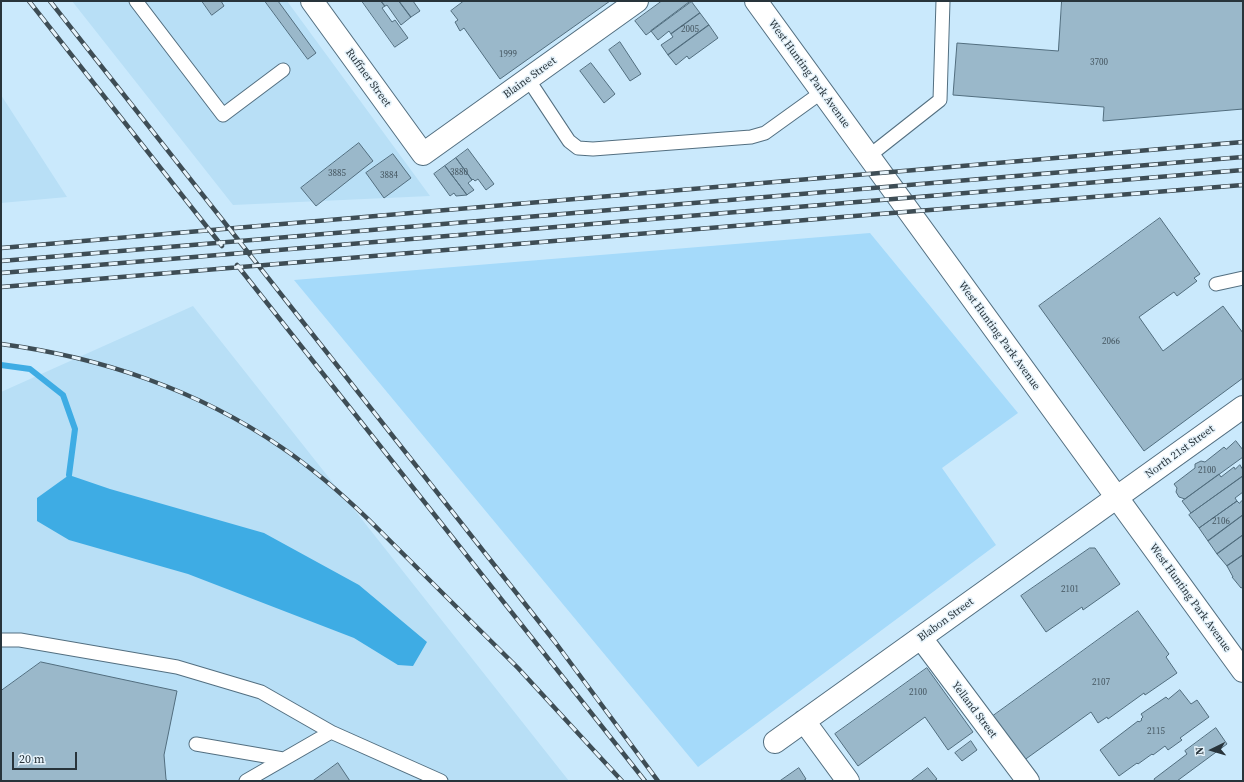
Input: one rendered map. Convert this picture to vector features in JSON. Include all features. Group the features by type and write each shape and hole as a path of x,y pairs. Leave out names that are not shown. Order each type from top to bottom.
{"street":[{"name":"Ruffner Street","path":"312,1 423,154"},
{"name":"Blaine Street","path":"423,154 636,1"},
{"name":"West Hunting Park Avenue","path":"756,1 1243,671"},
{"name":"North 21st Street","path":"1117,497 1243,407"},
{"name":"Blabon Street","path":"775,742 1117,497"},
{"name":"Yelland Street","path":"921,638 1028,781"},
{"path":"804,721 848,781"}],"lane":[{"path":"136,1 223,115 283,70"},
{"path":"869,156 940,100 943,1"},
{"path":"528,79 569,141 578,148 593,149 751,137 765,133 822,92"},
{"path":"1216,284 1243,278"},
{"path":"1,640 20,640 177,667 261,692 330,732 441,781"},
{"path":"246,781 330,732"},
{"path":"196,744 283,759"}],"shaded area":[{"path":"72,1 287,1 430,196 233,205"},
{"path":"1,95 67,197 1,203"},
{"path":"870,233 1018,413 942,468 996,545 698,767 294,280"},
{"path":"193,306 569,781 1,781 1,392"}],"water":[{"path":"69,475 110,489 264,533 359,585 427,642 413,666 398,665 354,638 188,574 69,540 37,521 37,498"}],"building":[{"path":"202,1 221,1 224,6 212,15"},
{"path":"265,1 278,1 316,53 308,59"},
{"path":"362,1 381,1 385,6 382,8 392,22 395,20 408,38 395,47"},
{"path":"381,1 399,1 411,17 401,25 387,5 385,6"},
{"path":"399,1 413,1 420,11 411,17"},
{"path":"464,1 610,1 500,79 464,28 460,31 455,22 458,20 451,11"},
{"path":"662,1 692,1 646,35 635,21"},
{"path":"691,1 700,13 671,34 669,31 658,40 651,31"},
{"path":"1062,1 1243,1 1243,109 1103,121 1104,107 953,95 957,43 1058,51"},
{"path":"700,13 709,25 668,55 661,45 673,37 671,34"},
{"path":"709,25 718,38 689,59 687,56 676,65 668,55"},
{"path":"620,42 641,74 630,81 609,50"},
{"path":"591,63 615,94 604,103 580,71"},
{"path":"359,143 373,161 316,206 301,188"},
{"path":"468,149 494,184 486,190 478,179 475,181 473,179 472,180 456,158"},
{"path":"393,154 411,178 384,198 366,173"},
{"path":"456,158 472,180 468,183 474,190 467,195 445,166"},
{"path":"445,166 467,195 456,196 454,193 450,196 434,174"},
{"path":"1160,218 1200,274 1194,278 1197,281 1177,296 1174,292 1139,317 1163,351 1223,306 1243,333 1243,378 1144,451 1039,306"},
{"path":"1236,441 1243,450 1243,457 1185,499 1179,497 1176,492 1177,488 1174,484 1195,468 1195,464 1201,461 1205,462 1224,447 1226,449"},
{"path":"1240,465 1243,470 1243,476 1191,513 1182,501 1219,474 1221,477 1234,467 1235,469"},
{"path":"1243,476 1243,492 1235,498 1237,501 1199,528 1189,515"},
{"path":"1243,500 1243,515 1208,541 1199,528 1237,501 1239,503"},
{"path":"1243,515 1243,535 1217,554 1208,541"},
{"path":"1243,535 1243,555 1227,566 1217,554"},
{"path":"1090,548 1095,548 1120,584 1083,610 1082,607 1046,632 1021,596"},
{"path":"1243,555 1243,587 1241,588 1232,577 1227,566"},
{"path":"1138,611 1169,654 1166,657 1177,673 1145,695 1144,693 1108,719 1107,717 1098,723 1091,712 1023,761 993,716"},
{"path":"41,662 177,691 164,755 167,781 1,781 1,691"},
{"path":"927,668 973,732 948,750 925,717 858,766 835,734"},
{"path":"1180,690 1191,704 1197,700 1209,717 1180,738 1182,740 1168,750 1165,746 1119,776 1100,750 1138,721 1139,722 1142,720 1141,719 1143,717 1141,714 1166,697 1168,699"},
{"path":"1216,728 1227,744 1177,781 1155,781 1154,779 1187,754 1185,751"},
{"path":"971,741 977,750 962,761 955,753"},
{"path":"338,763 350,781 313,781"},
{"path":"799,768 806,779 803,781 780,781"},
{"path":"928,768 937,779 934,781 911,781"}],"waterway":[{"path":"1,365 30,369 63,395 75,429 69,475"}],"railway":[{"path":"29,1 222,246"},
{"path":"50,1 555,642 658,781"},
{"path":"1,248 1243,142"},
{"path":"1,261 1243,157"},
{"path":"1,273 1243,170"},
{"path":"1,287 1243,185"},
{"path":"237,265 645,781"},
{"path":"1,344 75,358 111,367 147,379 216,409 249,427 293,455 326,481 368,519 518,668 622,781"}]}
